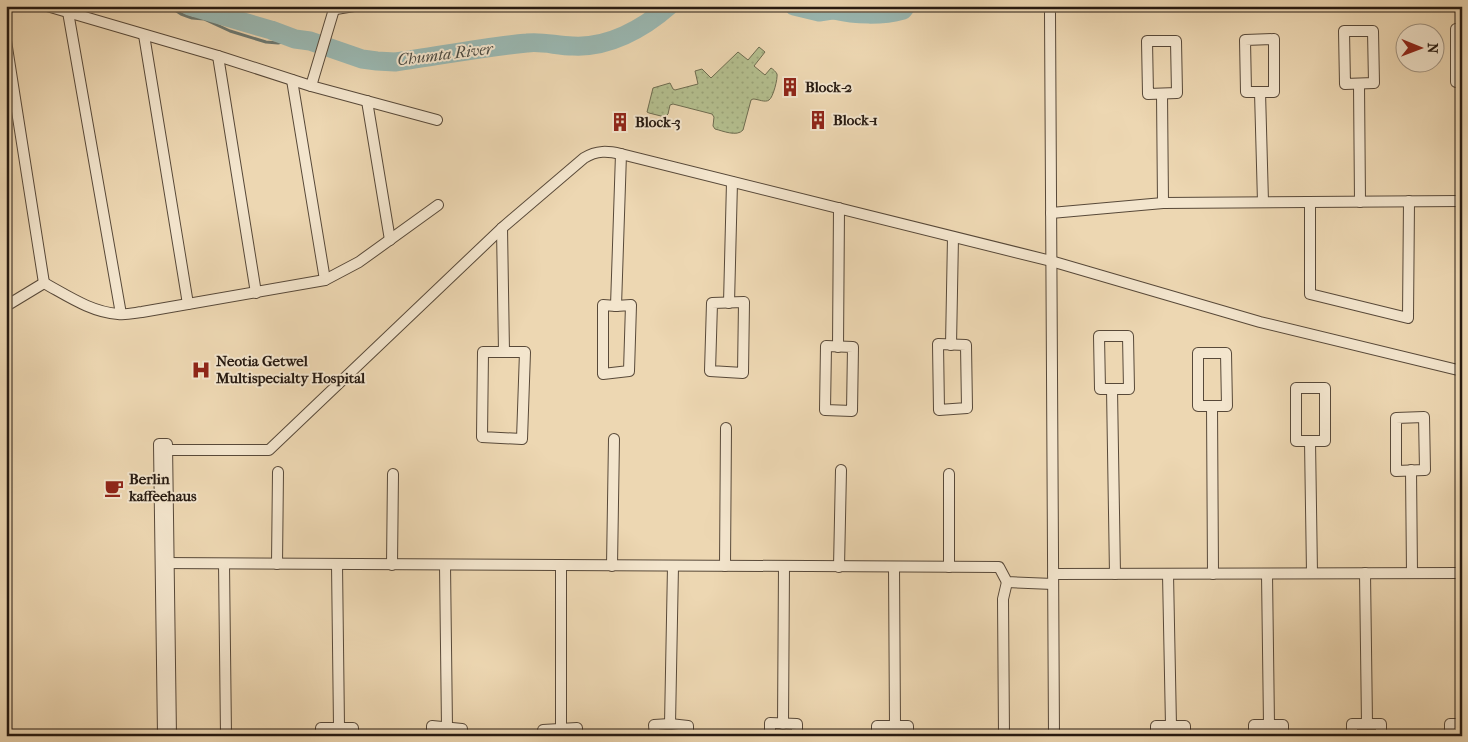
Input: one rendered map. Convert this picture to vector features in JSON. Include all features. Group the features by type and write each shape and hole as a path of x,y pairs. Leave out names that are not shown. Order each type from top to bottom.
{"street":[{"path":"47,6 218,56 311,86 437,120"},
{"path":"311,86 336,7 354,6"},
{"path":"68,12 120,314"},
{"path":"1050,13 1054,736"},
{"path":"1462,29 1456,29 1456,82 1462,82"},
{"path":"1344,31 1373,31 1374,84 1359,84 1345,84 1344,31"},
{"path":"144,35 188,304"},
{"path":"1274,39 1274,92 1260,92 1246,92 1245,40 1274,39"},
{"path":"1176,40 1177,93 1162,94 1148,94 1147,41 1176,40"},
{"path":"6,41 44,283"},
{"path":"218,56 256,293"},
{"path":"292,80 325,280"},
{"path":"1359,84 1360,202"},
{"path":"1260,92 1263,202"},
{"path":"1162,94 1163,203"},
{"path":"367,100 390,240"},
{"path":"170,736 159,444 167,444 167,450 270,450 502,228 589,155 606,151 622,154 1051,261 1260,322 1462,371"},
{"path":"616,306 622,154"},
{"path":"729,303 732,182"},
{"path":"1310,202 1310,294 1408,318 1409,201"},
{"path":"1051,213 1163,203 1462,201"},
{"path":"44,283 96,310 120,314 142,312 325,280 359,262 438,206"},
{"path":"838,347 840,208"},
{"path":"502,228 504,352"},
{"path":"951,345 953,236"},
{"path":"6,306 44,283"},
{"path":"744,302 743,373 710,371 712,303 729,303 744,302"},
{"path":"603,305 616,306 632,305 630,371 604,374 603,305"},
{"path":"1099,336 1128,336 1128,389 1112,389 1100,389 1099,336"},
{"path":"938,344 951,345 966,345 967,408 939,410 938,344"},
{"path":"826,346 838,347 852,346 852,411 825,410 826,346"},
{"path":"483,352 504,352 525,352 522,439 482,438 483,352"},
{"path":"1198,353 1226,353 1227,406 1212,406 1198,406 1198,353"},
{"path":"1296,388 1325,388 1325,440 1310,441 1296,441 1296,388"},
{"path":"1112,389 1115,574"},
{"path":"1212,406 1214,574"},
{"path":"1424,417 1425,470 1411,470 1396,471 1396,418 1424,417"},
{"path":"725,566 726,428"},
{"path":"612,566 614,439"},
{"path":"1310,441 1312,574"},
{"path":"839,567 841,470"},
{"path":"1411,470 1412,573"},
{"path":"277,564 278,472"},
{"path":"392,565 393,474"},
{"path":"949,474 949,567"},
{"path":"164,563 998,567 1007,582 1003,599 1004,736"},
{"path":"163,736 164,563"},
{"path":"224,564 226,736"},
{"path":"337,564 339,727"},
{"path":"445,565 447,728"},
{"path":"561,565 561,730"},
{"path":"670,724 673,566"},
{"path":"783,724 784,566"},
{"path":"894,567 895,726"},
{"path":"1365,573 1367,724"},
{"path":"1007,582 1115,574 1462,573"},
{"path":"1168,574 1171,726"},
{"path":"1267,574 1269,725"},
{"path":"655,736 654,725 670,724 688,726 688,736"},
{"path":"770,736 770,724 797,724 797,736"},
{"path":"1352,736 1352,724 1381,724 1381,736"},
{"path":"1450,736 1450,724 1462,724"},
{"path":"1254,736 1254,725 1283,725 1283,736"},
{"path":"432,736 432,726 462,729 462,736"},
{"path":"877,736 877,726 908,726 908,736"},
{"path":"1156,736 1156,726 1185,726 1185,736"},
{"path":"321,736 320,728 339,727 353,728 353,736"},
{"path":"543,736 543,730 577,728 577,736"}],"green space":[{"path":"759,47 765,52 754,66 765,75 771,68 773,69 777,74 776,83 769,100 751,100 743,130 740,132 730,133 715,129 712,114 673,104 670,105 668,114 665,117 647,112 653,88 670,83 675,90 698,84 695,71 702,69 711,78 738,52 748,60"}],"waterway":[{"path":"173,6 181,14 192,18 204,19 230,31 266,42 278,43 295,39"},
{"name":"Chumta River","path":"189,6 295,39 310,41 362,59 395,62 527,43 573,46 599,44 636,29 669,6"},
{"name":"Chumta River","path":"794,6 819,12 845,8"},
{"name":"Chumta River","path":"834,10 860,14 877,14 903,10 906,6"}],"place":[{"name":"Block-2","path":"790,87"},
{"name":"Block-1","path":"818,120"},
{"name":"Block-3","path":"620,122"},
{"name":"Neotia Getwel Multispecialty Hospital","path":"201,370"},
{"name":"Berlin kaffeehaus","path":"114,488"}]}
